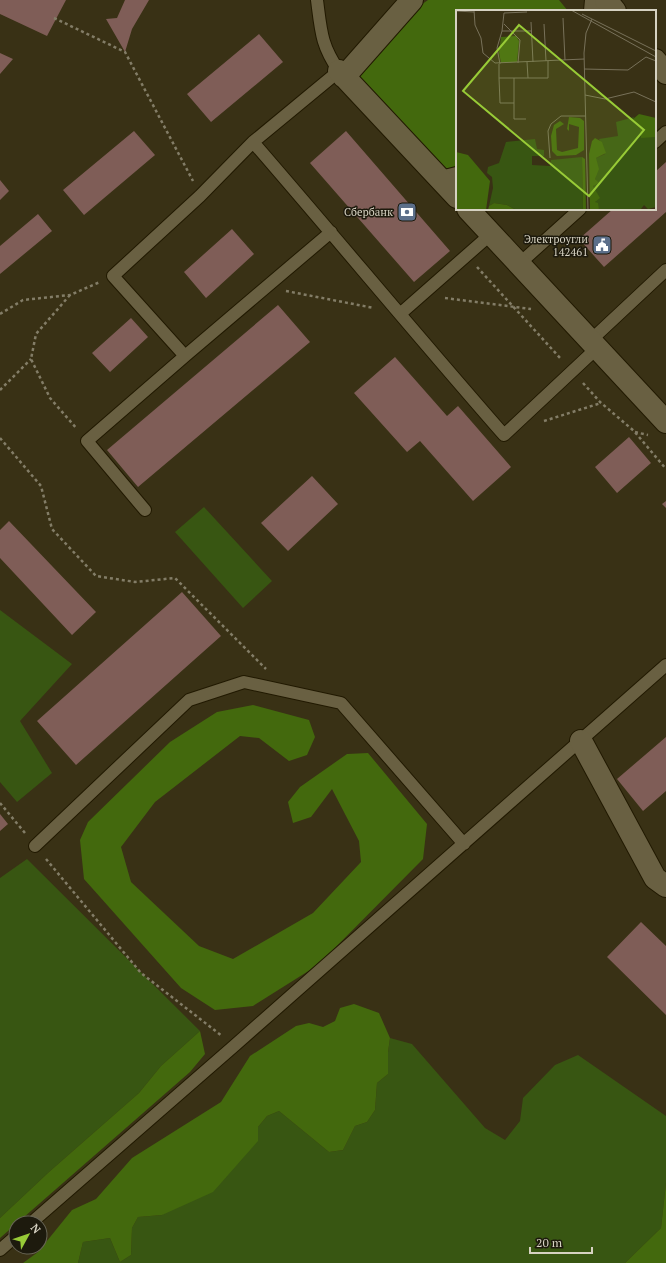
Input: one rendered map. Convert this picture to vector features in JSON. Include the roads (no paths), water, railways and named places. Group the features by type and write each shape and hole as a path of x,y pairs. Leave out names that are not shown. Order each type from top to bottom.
{"street":[{"path":"412,0 342,74 449,178 456,195"},
{"path":"593,10 594,0"},
{"path":"606,0 614,10"},
{"path":"656,61 666,73"},
{"path":"469,210 594,345 660,429"},
{"path":"581,741 654,878 666,886"}],"lane":[{"path":"185,356 113,276 200,196 253,142 342,74 324,45 317,0"},
{"path":"656,141 666,132"},
{"path":"253,142 504,435 572,372 594,345 666,270"},
{"path":"519,264 579,210"},
{"path":"145,510 87,441 331,232"},
{"path":"400,314 491,234"},
{"path":"40,1215 666,665"},
{"path":"35,846 189,700 244,682 341,703 464,844"},
{"path":"0,1250 8,1243"}],"place":[{"name":"Сбербанк","path":"407,212"},
{"name":"Электроугли 142461","path":"602,245"}]}
